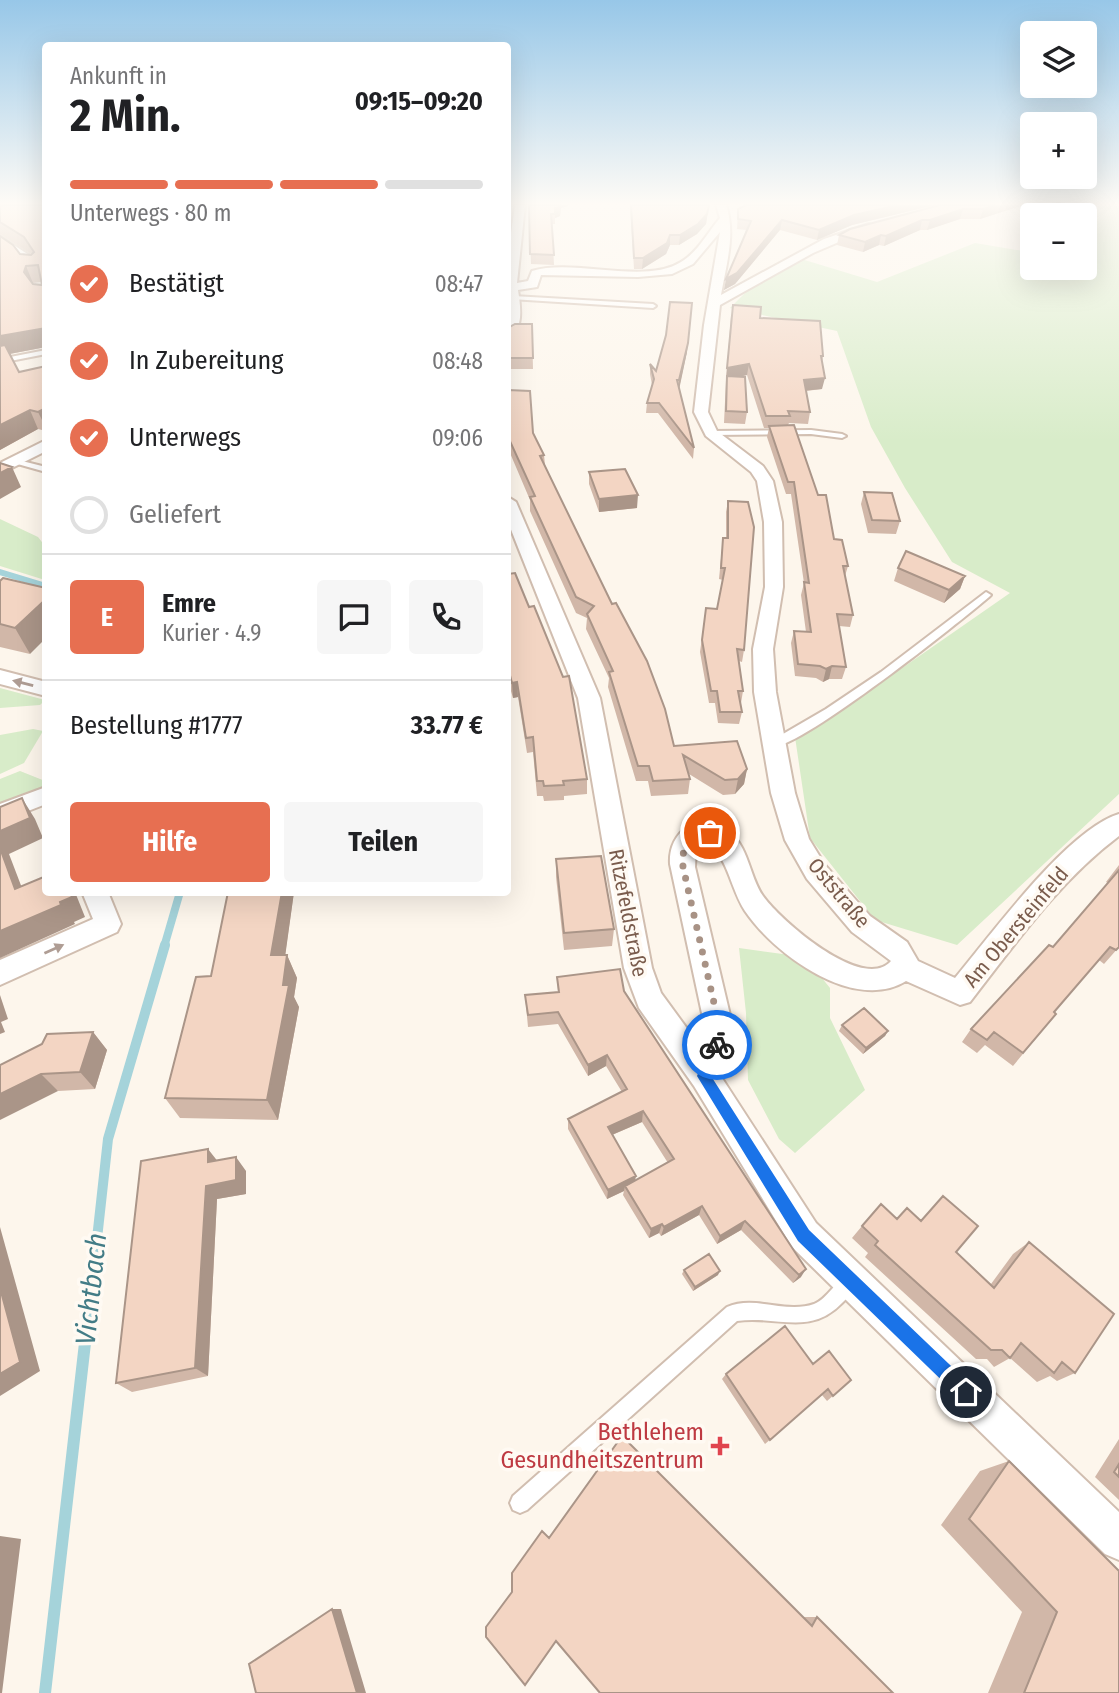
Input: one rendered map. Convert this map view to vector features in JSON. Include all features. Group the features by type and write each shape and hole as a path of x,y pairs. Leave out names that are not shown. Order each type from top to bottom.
{"street":[{"path":"511,325 515,315 512,284"},
{"path":"512,293 533,284"},
{"path":"711,433 701,412 717,284"},
{"path":"714,303 751,284"},
{"name":"Oststraße","path":"711,433 757,469 765,481 772,522 774,587 763,649 765,692 783,793 797,840 816,872 861,924 904,957 905,968"},
{"path":"0,469 42,447"},
{"name":"Ritzefeldstraße","path":"511,509 589,698 642,985 704,1076 804,1235 1119,1540"},
{"path":"0,677 42,688"},
{"path":"0,813 42,797"},
{"name":"Am Obersteinfeld","path":"905,968 960,993 1048,886 1081,851 1119,823"},
{"path":"704,1076 715,1055 720,1032 683,867 682,853 686,840 695,833 710,833 728,846 754,903 789,939 826,966 848,976 872,980 897,976 905,968"},
{"path":"0,973 108,924 96,896"}],"lane":[{"path":"512,293 653,306"},
{"path":"0,361 42,353"},
{"path":"711,433 811,432 842,436"},
{"path":"17,461 42,469"},
{"path":"775,744 902,660 986,595"},
{"path":"520,1503 733,1313 745,1310 813,1313 828,1305 851,1281"}],"green space":[{"path":"754,284 1119,284 1119,794 957,945 875,920 810,838 795,737 905,666 1010,593 952,562 905,488 871,427 837,331 730,308"},
{"path":"0,519 38,537 42,542 42,579 0,566"},
{"path":"0,688 42,699 40,705 0,708"},
{"path":"33,729 42,731 24,763 0,774 0,735"},
{"path":"20,771 42,780 42,789 0,805 0,779"},
{"path":"739,948 805,957 830,988 830,1018 865,1090 795,1153 779,1139 748,1080 746,1013"}],"building":[{"path":"0,284 42,285 42,329 0,336"},
{"path":"670,302 692,303 688,343 677,380 694,448 659,403 647,403 654,379 650,364 656,371 666,335"},
{"path":"733,305 761,307 760,318 820,321 825,378 804,380 810,412 788,411 790,416 766,416 749,364 727,368"},
{"path":"532,324 533,358 511,358 511,326"},
{"path":"5,345 19,372 42,367 42,410 30,410 0,425 0,346"},
{"path":"727,376 745,377 747,412 726,411"},
{"path":"511,390 530,391 533,433 544,455 540,456 612,604 616,603 647,661 665,709 674,746 737,741 747,769 738,779 725,780 683,755 690,779 653,781 649,766 638,766 609,672 613,671 587,614 594,606 576,597 530,497 535,496 511,443"},
{"path":"794,425 818,495 826,495 834,539 842,540 848,566 843,566 853,615 837,614 846,667 832,666 826,669 798,664 794,631 811,632 804,582 809,583 794,482 788,482 769,426"},
{"path":"0,463 12,467 0,473"},
{"path":"625,469 638,495 599,499 589,472"},
{"path":"864,492 892,493 900,521 872,520"},
{"path":"728,501 748,502 754,527 744,650 737,649 743,691 738,691 742,712 720,712 717,691 711,691 702,640 706,608 717,609 725,568 721,568 723,538 728,538"},
{"path":"906,551 965,576 949,590 898,568"},
{"path":"515,573 529,607 534,606 563,677 569,676 587,779 563,781 564,785 544,786 543,781 537,781 533,737 526,738 517,682 512,683 511,679 511,574"},
{"path":"3,578 42,587 42,603 15,628 0,624 0,581"},
{"path":"22,798 30,818 0,831 0,807"},
{"path":"0,848 15,889 42,878 42,896 72,897 60,902 61,905 0,931"},
{"path":"601,856 614,929 564,933 556,859"},
{"path":"1119,870 1119,947 1116,950 1110,947 1023,1053 994,1032 987,1040 971,1029 1049,945 1053,947"},
{"path":"227,896 281,896 271,955 287,955 283,985 289,985 267,1100 165,1098 196,977 211,976"},
{"path":"620,969 624,991 806,1269 799,1275 745,1221 720,1236 702,1206 664,1227 662,1224 651,1229 625,1186 674,1159 643,1111 608,1127 636,1176 608,1190 568,1119 627,1089 607,1055 588,1065 558,1012 528,1015 525,995 559,992 557,977"},
{"path":"864,1008 888,1031 866,1048 842,1025"},
{"path":"93,1032 80,1072 41,1074 0,1094 0,1065 42,1044 47,1034"},
{"path":"208,1149 208,1162 236,1157 236,1180 206,1186 195,1368 116,1383 141,1161"},
{"path":"943,1196 978,1226 956,1252 994,1288 1029,1242 1114,1314 1075,1373 1062,1362 1054,1373 1021,1343 1010,1358 1002,1350 991,1350 875,1245 878,1241 862,1226 881,1204 897,1219 907,1208 921,1221"},
{"path":"709,1254 720,1271 695,1287 684,1270"},
{"path":"0,1288 20,1362 0,1374"},
{"path":"785,1326 813,1364 829,1351 851,1380 833,1396 828,1389 770,1440 726,1374"},
{"path":"622,1436 812,1626 817,1617 893,1693 600,1693 556,1641 525,1685 486,1637 486,1627 512,1592 512,1573 542,1531 549,1538"},
{"path":"1009,1461 1119,1571 1119,1693 1024,1693 1057,1612 969,1519"},
{"path":"1119,1464 1119,1477 1114,1472"},
{"path":"332,1609 357,1693 256,1693 249,1664"}],"waterway":[{"name":"Vichtbach","path":"0,572 42,585"},
{"name":"Vichtbach","path":"164,947 179,896"},
{"name":"Vichtbach","path":"93,1275 108,1139 165,945"},
{"name":"Vichtbach","path":"45,1693 93,1273"}],"way so far":[{"path":"710,833 695,833 686,840 682,853 720,1032 717,1045"}],"place":[{"name":"Bethlehem Gesundheitszentrum","path":"720,1446"}],"route":[{"path":"717,1045 704,1076 804,1235 966,1392"}]}
